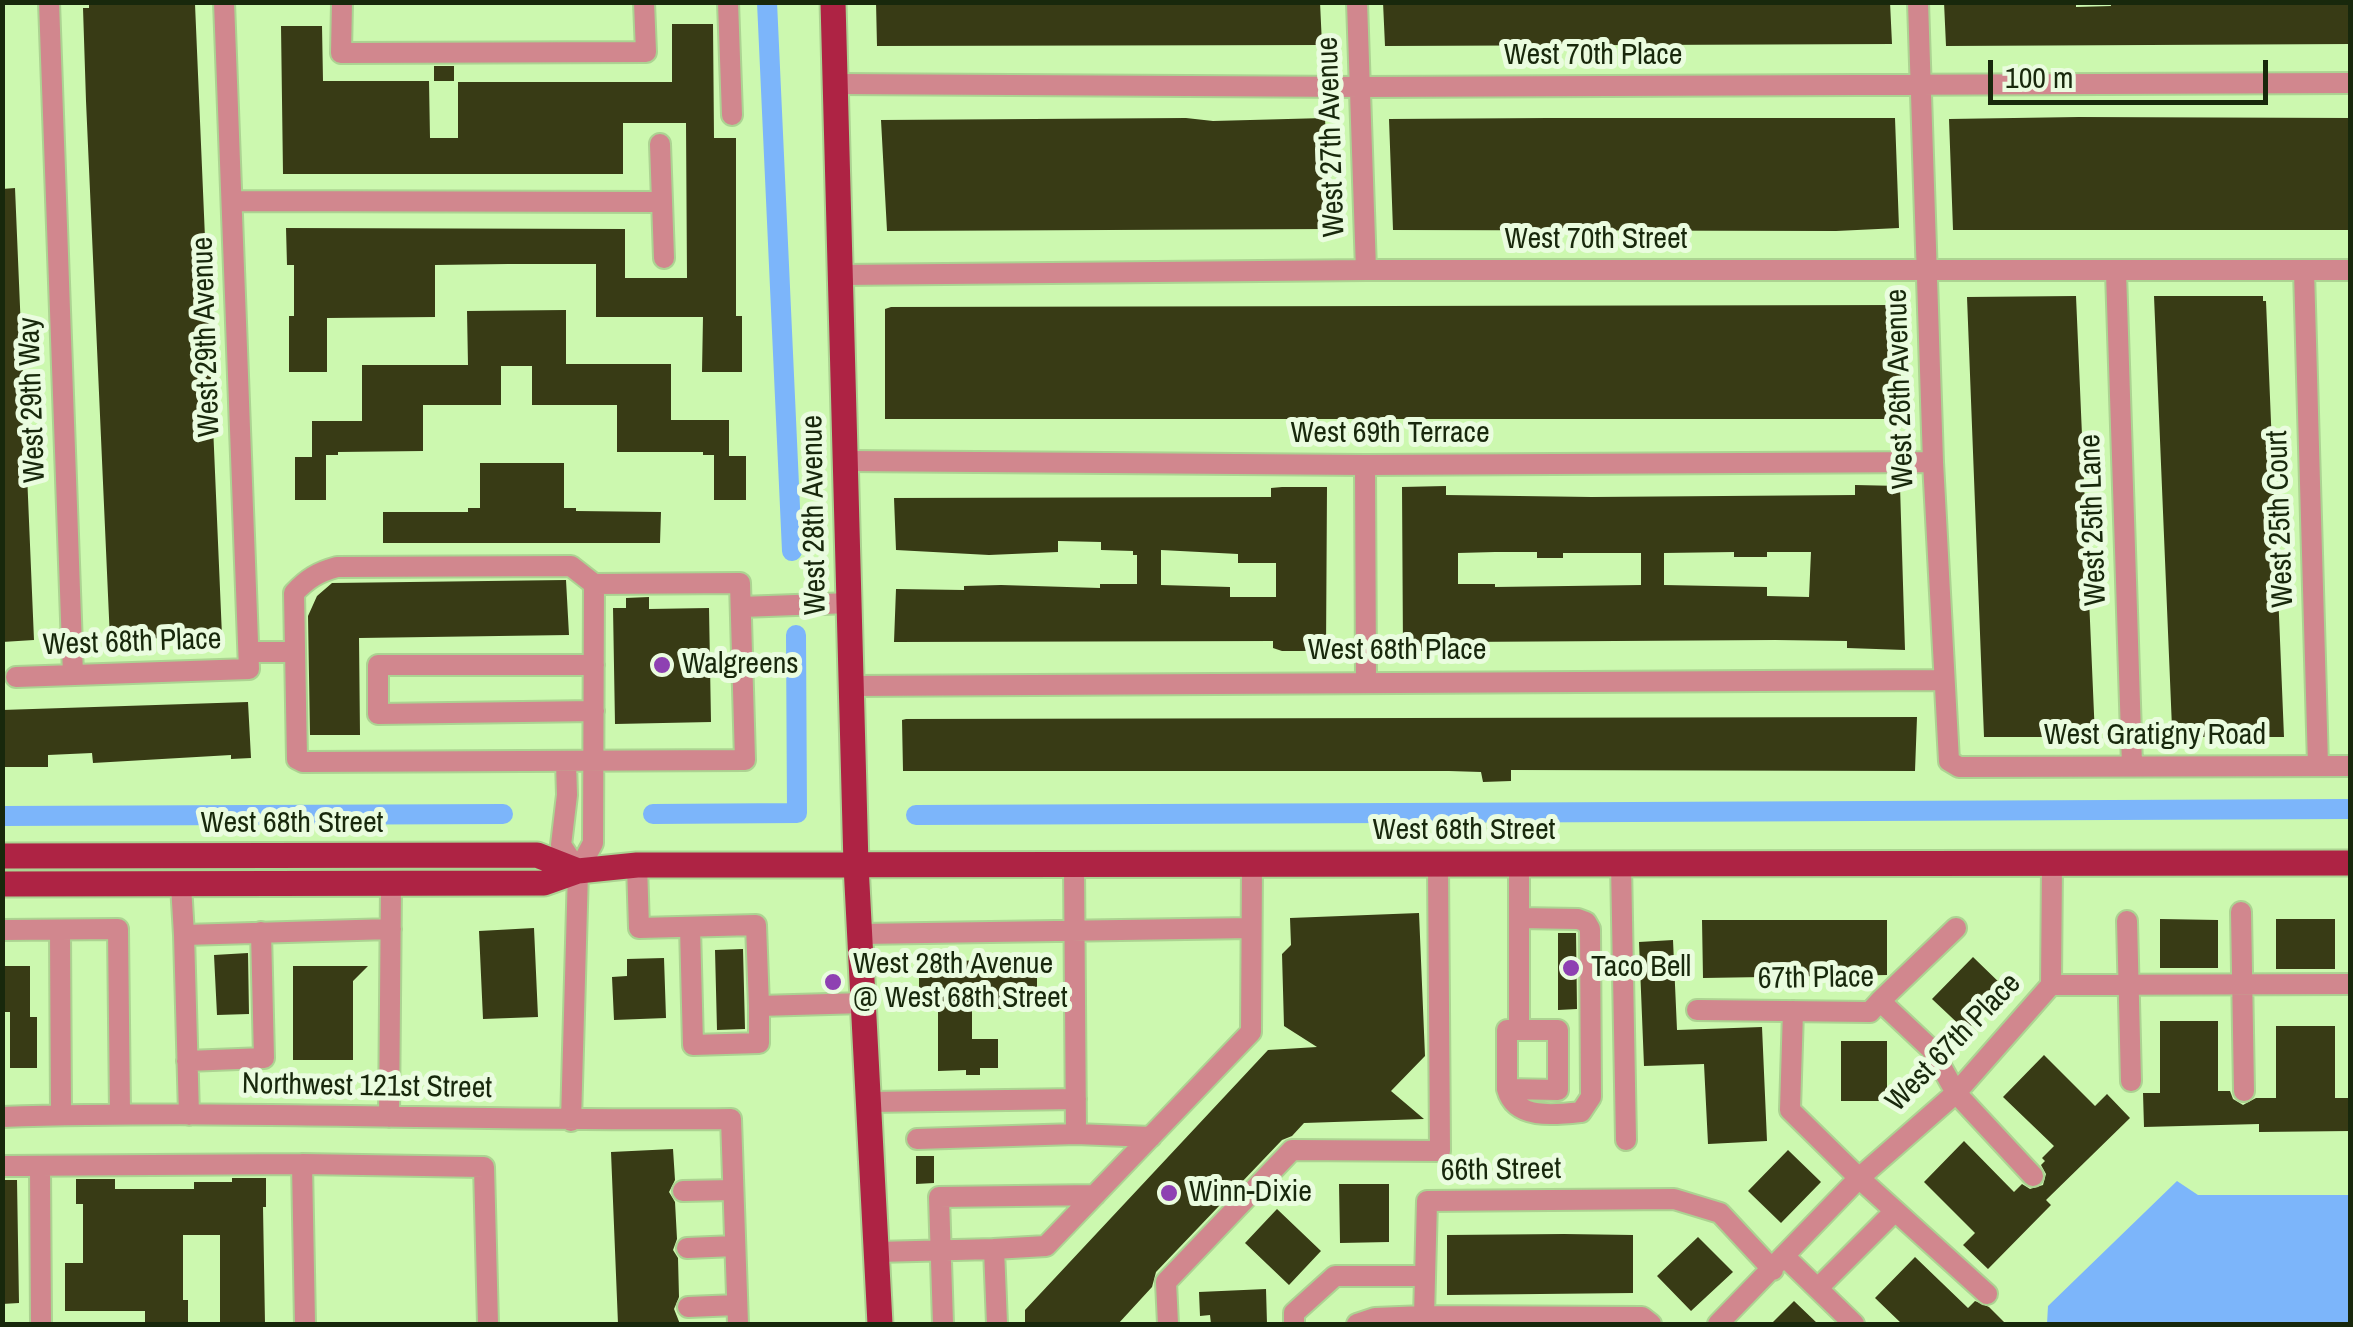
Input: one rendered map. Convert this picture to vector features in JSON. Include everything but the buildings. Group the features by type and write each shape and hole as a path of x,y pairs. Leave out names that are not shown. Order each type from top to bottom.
{"main road":[{"name":"West 28th Avenue","path":"833,2 856,865 880,1324"},
{"name":"West 68th Street","path":"2,856 537,854 578,871"},
{"name":"West 68th Street","path":"2,884 544,883 578,871 638,865 2350,863"}],"street":[{"name":"West 29th Way","path":"48,2 73,675"},
{"name":"West 29th Avenue","path":"224,2 249,660"},
{"path":"342,2 342,53 646,52 644,2"},
{"path":"728,2 732,115"},
{"name":"West 27th Avenue","path":"1357,2 1366,270"},
{"name":"West 26th Avenue","path":"1918,2 1942,680 1948,761 1959,767"},
{"name":"West 70th Place","path":"837,84 1361,87 2350,83"},
{"path":"660,144 664,258"},
{"path":"232,201 662,202"},
{"name":"West 70th Street","path":"841,275 1366,270 2350,270"},
{"name":"West 25th Court","path":"2304,271 2318,765"},
{"name":"West 25th Lane","path":"2116,272 2132,765"},
{"name":"West 69th Terrace","path":"847,461 1364,465 1933,462"},
{"path":"1364,465 1366,681"},
{"path":"572,566 594,584 740,583 745,760 303,762 294,753 294,594 320,572 337,567 572,566"},
{"path":"572,1121 578,871 593,843 594,584"},
{"path":"741,607 850,603"},
{"name":"West 68th Place","path":"16,677 249,660 293,652"},
{"path":"594,664 378,666 378,714 594,711"},
{"name":"West 68th Place","path":"852,686 1942,680"},
{"path":"566,762 562,845 578,871"},
{"name":"West Gratigny Road","path":"1959,767 2350,766"},
{"path":"1168,1324 1166,1282 1292,1150 1440,1151 1438,863"},
{"path":"1519,863 1519,1030"},
{"path":"1621,863 1626,1140"},
{"path":"2051,985 2052,864"},
{"path":"638,865 639,928 690,926 756,925 759,1043 693,1045 690,926"},
{"path":"1074,865 1076,1134"},
{"path":"877,1252 1046,1246 1095,1196 1251,1032 1252,865"},
{"path":"181,885 189,1116"},
{"path":"389,1117 391,886"},
{"path":"2241,912 2244,1091"},
{"path":"1508,1090 1558,1090 1558,1030 1508,1030 1508,1090 1515,1106 1526,1112 1581,1112 1591,1097 1590,929 1578,918 1520,918"},
{"path":"2127,921 2130,1081"},
{"path":"860,934 1252,928"},
{"path":"1880,1002 1956,928"},
{"path":"2,930 118,929 120,1113"},
{"path":"60,930 61,1115"},
{"path":"184,935 391,930"},
{"path":"188,1061 264,1058 261,932"},
{"name":"West 67th Place","path":"1779,1263 1858,1178 1956,1092 2051,985 2350,984"},
{"name":"67th Place","path":"1697,1010 1870,1012 1880,1002 1932,1050 1956,1092 2033,1176"},
{"path":"758,1006 864,1003"},
{"path":"1794,1011 1790,1110 1858,1178 1987,1294"},
{"path":"869,1102 1076,1099"},
{"name":"Northwest 121st Street","path":"2,1117 120,1113 572,1121 730,1118 733,1190"},
{"path":"917,1139 1076,1134 1151,1137"},
{"path":"302,1164 306,1324"},
{"path":"2,1166 484,1167 488,1324"},
{"path":"40,1166 41,1324"},
{"path":"683,1191 733,1190 738,1315 688,1307"},
{"path":"943,1324 939,1197 1095,1196"},
{"name":"66th Street","path":"1424,1316 1427,1201 1674,1198 1720,1214 1779,1263"},
{"path":"1818,1288 1895,1211"},
{"path":"687,1248 735,1246"},
{"path":"994,1249 997,1324"},
{"path":"1718,1324 1779,1263 1818,1288 1854,1324"},
{"path":"1294,1324 1294,1313 1335,1276 1425,1276"},
{"path":"1357,1324 1375,1318 1424,1316 1642,1317 1651,1324"}],"water":[{"path":"2177,1181 2198,1195 2350,1195 2350,1324 2047,1324 2048,1306"}],"waterway":[{"path":"767,2 792,551"},
{"path":"653,814 797,813 796,635"},
{"path":"916,815 2350,809"},
{"path":"2,816 503,814"}],"place":[{"name":"Walgreens","path":"662,665"},
{"name":"Taco Bell","path":"1571,968"},
{"name":"West 28th Avenue @ West 68th Street","path":"833,982"},
{"name":"Winn-Dixie","path":"1169,1193"}]}
